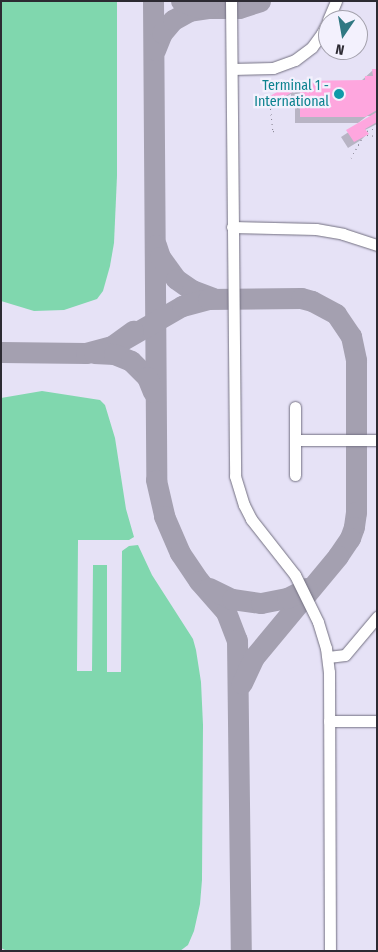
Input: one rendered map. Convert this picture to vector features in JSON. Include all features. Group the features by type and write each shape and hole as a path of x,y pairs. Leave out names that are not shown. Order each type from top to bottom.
{"lane":[{"path":"231,1 235,476 242,498 252,518 285,561 304,593 322,633 328,657 330,951"},
{"path":"232,69 273,68 295,60 312,47 318,39"},
{"path":"232,227 316,228 351,236 377,245"},
{"path":"295,407 295,475"},
{"path":"295,440 377,440"},
{"path":"328,657 339,657 346,653 377,617"},
{"path":"329,721 377,721"}],"path":[{"path":"274,101 270,104 273,131 277,132"},
{"path":"367,131 377,127"},
{"path":"367,135 377,136"},
{"path":"351,158 362,138"}],"green space":[{"path":"1,1 117,1 117,176 114,243 103,291 97,299 64,310 34,311 1,301"},
{"path":"42,391 100,400 105,405 115,438 126,509 134,537 129,540 78,540 77,671 92,671 93,565 107,565 107,672 121,672 122,551 129,546 138,545 152,575 193,639 196,650 201,682 203,725 202,880 200,904 194,931 188,945 180,951 7,951 1,948 1,398"}],"building":[{"name":"Terminal 1 - International","path":"372,69 377,69 377,110 365,117 300,117 300,92 296,90 277,101 270,96 297,81 365,80 365,76 373,76"},
{"name":"Terminal 1 - International","path":"377,112 377,122 365,129 369,134 354,142 346,130"}],"taxiway":[{"path":"153,1 156,480 164,516 180,553 199,581 226,612 237,640 241,951"},
{"path":"155,50 162,33 173,20 189,11 208,8 197,7 181,1"},
{"path":"209,8 239,8 260,1"},
{"path":"156,245 160,257 176,279 192,290 213,298"},
{"path":"123,340 182,306 208,299 301,298 312,301 336,314 351,336 356,360 356,512 354,527 350,538 338,556 254,657 242,683"},
{"path":"1,352 86,353 112,346 133,331"},
{"path":"94,353 114,354 131,361 147,377 153,392"},
{"path":"209,588 232,599 261,603 287,598 307,588"}],"place":[{"name":"Terminal 1 - International","path":"339,94"}]}
